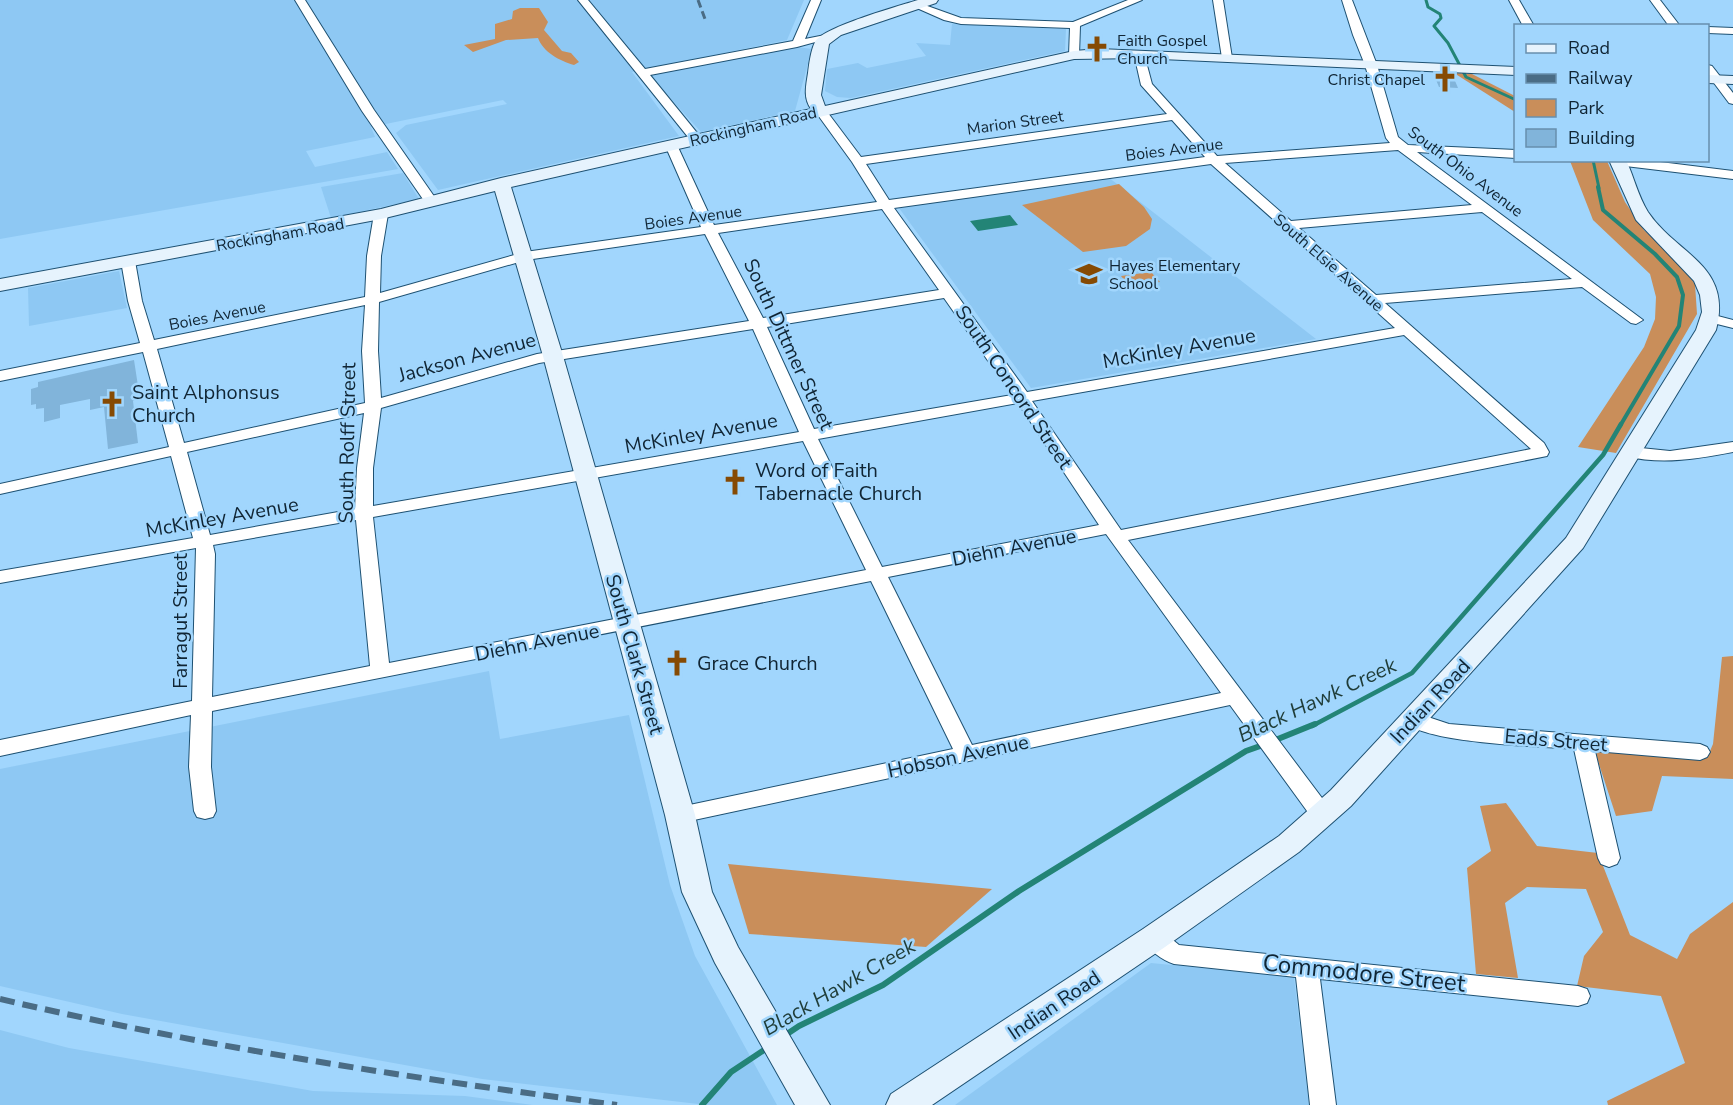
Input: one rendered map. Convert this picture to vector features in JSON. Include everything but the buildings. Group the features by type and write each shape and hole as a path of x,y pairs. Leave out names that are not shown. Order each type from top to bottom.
{"street":[{"path":"300,0 368,111 432,202"},
{"path":"583,0 696,139"},
{"path":"797,44 816,0"},
{"path":"643,73 825,38 836,32 931,0"},
{"path":"915,5 962,21 1075,25 1137,0"},
{"path":"1218,0 1227,58"},
{"name":"South Ohio Avenue","path":"1347,0 1358,35 1371,64 1392,138 1636,320"},
{"path":"1514,0 1528,24"},
{"path":"1655,0 1673,24"},
{"path":"1074,55 1075,25"},
{"path":"1709,30 1733,31"},
{"name":"South Concord Street","path":"825,38 822,42 812,90 814,102 950,293 1113,533 1323,816"},
{"name":"Rockingham Road","path":"0,285 381,214 501,183 1074,55 1140,54 1514,71"},
{"name":"South Elsie Avenue","path":"1140,54 1147,85 1214,160 1409,330 1538,446 1541,452"},
{"path":"1710,75 1733,80"},
{"path":"1710,75 1733,101"},
{"name":"Marion Street","path":"858,161 1177,116"},
{"name":"South Dittmer Street","path":"670,145 710,231 758,323 808,435 966,754"},
{"name":"Boies Avenue","path":"0,376 372,299 525,256 1214,160 1403,148 1514,154"},
{"name":"Indian Road","path":"903,1105 1154,938 1289,844 1323,816 1575,543 1706,330 1721,321 1711,303 1702,278 1687,259 1643,218 1617,162"},
{"path":"1625,162 1733,175"},
{"name":"South Clark Street","path":"501,183 525,256 680,815 697,892 726,954 813,1105"},
{"path":"1286,225 1484,208"},
{"name":"South Rolff Street","path":"381,214 374,256 370,351 373,405 365,468 364,514 381,672"},
{"name":"Farragut Street","path":"128,261 135,301 150,346 206,554 200,766 205,812"},
{"path":"1372,300 1586,282"},
{"name":"Jackson Avenue","path":"0,489 373,405 553,356 950,293"},
{"name":"McKinley Avenue","path":"0,577 1409,330"},
{"path":"1631,452 1653,457 1675,458 1733,447"},
{"name":"Diehn Avenue","path":"0,748 202,706 877,574 1113,533 1541,452"},
{"name":"Hobson Avenue","path":"680,815 1235,697"},
{"name":"Eads Street","path":"1413,719 1449,731 1700,752"},
{"path":"1583,743 1609,858"},
{"name":"Commodore Street","path":"1154,938 1174,954 1578,996"},
{"path":"1307,967 1323,1105"}],"shaded area":[{"path":"0,0 804,0 787,40 632,72 679,136 438,190 396,133 406,125 507,104 503,100 371,127 375,137 306,151 315,167 387,152 398,169 0,239"},
{"path":"952,24 1066,29 1065,51 851,98 837,97 825,91 827,69 858,63 867,68 926,56 916,43 950,45"},
{"path":"797,47 812,49 795,111 701,132 649,75"},
{"path":"403,173 419,199 331,218 321,187"},
{"name":"Hayes Elementary School","path":"1108,177 1316,339 1031,388 899,208"},
{"path":"1010,215 1018,225 978,231 970,221"},
{"path":"119,271 127,308 29,326 28,288"},
{"path":"489,671 500,739 629,715 670,885 695,956 777,1105 707,1105 482,1079 122,1014 0,986 0,769"},
{"path":"1151,963 1294,977 1309,1105 955,1105"},
{"path":"0,1030 69,1048 313,1091 465,1096 533,1105 0,1105"}],"green space":[{"path":"520,8 539,8 548,22 544,30 562,51 571,53 579,62 574,65 558,58 544,48 538,38 506,40 473,52 464,45 495,39 495,24 512,19 513,11"},
{"path":"1454,73 1472,74 1514,95 1514,111"},
{"path":"1570,162 1607,162 1625,202 1644,230 1677,260 1695,284 1697,314 1616,453 1578,447 1644,347 1655,319 1656,297 1650,274 1593,220"},
{"path":"1119,184 1144,207 1152,219 1150,229 1126,246 1083,252 1022,205"},
{"path":"1151,272 1160,282 1130,287 1121,276"},
{"path":"1733,656 1733,779 1662,776 1652,811 1616,816 1594,749 1707,758 1713,744 1722,657"},
{"path":"1506,803 1537,846 1598,853 1630,935 1677,959 1690,934 1733,902 1733,1105 1608,1105 1607,1101 1685,1063 1661,996 1577,986 1584,956 1603,932 1586,889 1527,887 1505,903 1518,978 1476,974 1467,868 1491,851 1480,806"},
{"path":"728,864 992,889 926,947 749,934"}],"waterway":[{"name":"Black Hawk Creek","path":"1426,0 1428,7 1440,14 1441,18 1434,26 1448,43 1466,77 1514,99"},
{"name":"Black Hawk Creek","path":"1593,162 1599,188"},
{"name":"Black Hawk Creek","path":"1598,187 1603,210 1655,254 1677,277 1683,295 1679,326 1620,426"},
{"name":"Black Hawk Creek","path":"1312,726 1412,673 1603,455 1621,424"},
{"name":"Black Hawk Creek","path":"1273,741 1315,724"},
{"name":"Black Hawk Creek","path":"784,1036 799,1026 883,985 1019,891 1246,751 1263,745"},
{"name":"Black Hawk Creek","path":"702,1105 731,1072 767,1048"}],"railway":[{"path":"698,0 705,19"},
{"path":"0,999 230,1047 462,1084 617,1105"}],"place":[{"name":"Faith Gospel Church","path":"1097,49"},
{"name":"Christ Chapel","path":"1445,79"},
{"name":"Hayes Elementary School","path":"1089,274"},
{"name":"Saint Alphonsus Church","path":"112,404"},
{"name":"Word of Faith Tabernacle Church","path":"735,482"},
{"name":"Grace Church","path":"677,663"}]}
